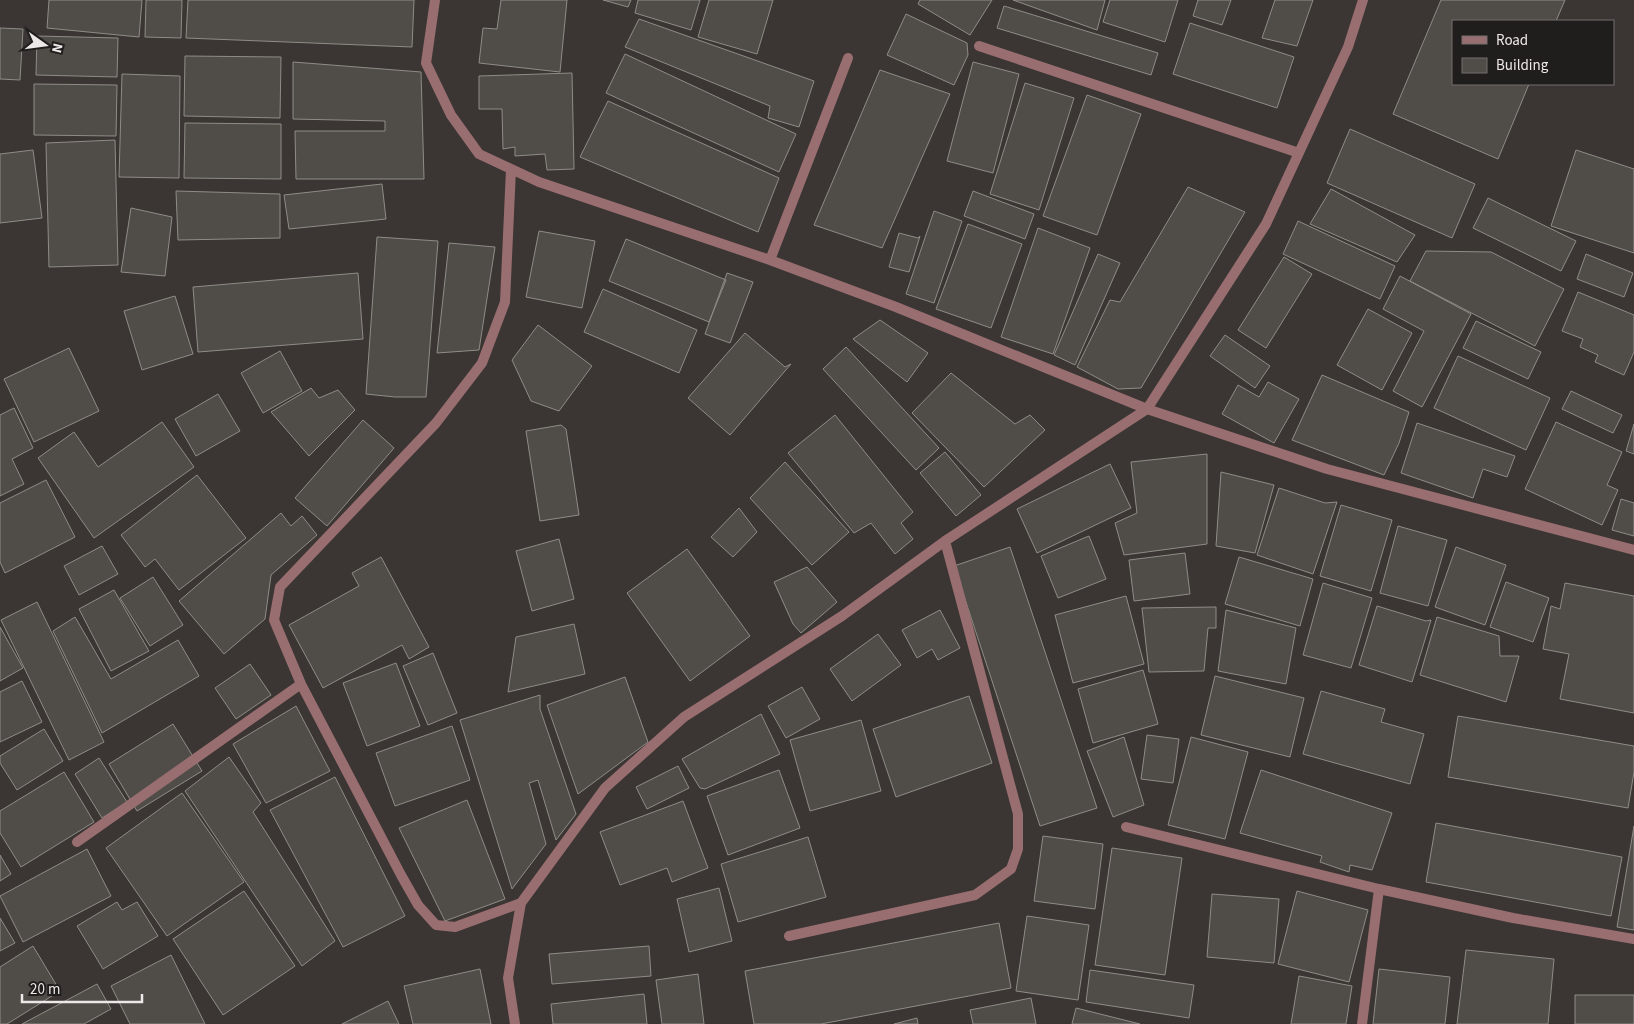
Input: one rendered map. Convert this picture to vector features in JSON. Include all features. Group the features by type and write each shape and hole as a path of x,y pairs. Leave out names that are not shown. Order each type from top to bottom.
{"street":[{"path":"435,0 426,63 451,115 479,154 539,182 770,260 896,307 1146,409 1327,469 1634,550"},
{"path":"515,1024 508,978 521,903 605,788 684,717 842,616 945,541 1146,409 1266,224 1348,47 1363,0"},
{"path":"979,46 1299,153"},
{"path":"770,260 848,58"},
{"path":"511,169 505,302 482,363 436,423 280,587 274,620 301,684 418,905 436,925 455,927 521,903"},
{"path":"789,936 975,896 1011,869 1018,849 1018,814 945,541"},
{"path":"77,842 301,684"},
{"path":"1126,826 1379,889 1513,918 1634,939"},
{"path":"1362,1024 1379,889"}],"building":[{"path":"49,0 142,0 139,37 47,28"},
{"path":"146,0 182,0 181,38 145,37"},
{"path":"188,0 414,0 412,47 186,38"},
{"path":"501,0 567,0 560,72 479,63 483,28 497,29"},
{"path":"603,0 631,0 628,7"},
{"path":"638,0 700,0 691,30 635,13"},
{"path":"709,0 773,0 757,54 698,37"},
{"path":"920,0 992,0 970,35 918,4"},
{"path":"1013,0 1105,0 1097,30"},
{"path":"1110,0 1178,0 1165,42 1103,22"},
{"path":"1198,0 1231,0 1222,25 1193,16"},
{"path":"1275,0 1313,0 1297,46 1262,38"},
{"path":"1441,0 1565,0 1556,20 1452,20 1452,85 1529,85 1498,159 1393,114"},
{"path":"1004,6 1158,53 1151,75 997,28"},
{"path":"906,14 967,43 968,55 954,85 887,55"},
{"path":"639,19 814,81 799,127 768,118 770,106 625,47"},
{"path":"1190,23 1294,57 1277,108 1173,74"},
{"path":"0,28 23,29 20,80 0,79"},
{"path":"37,36 118,38 117,77 36,75"},
{"path":"625,54 796,134 779,172 606,93"},
{"path":"185,56 281,57 280,118 184,116"},
{"path":"293,62 421,72 424,179 296,179 295,131 385,131 385,121 293,119"},
{"path":"973,62 1019,74 993,173 947,161"},
{"path":"880,70 950,94 882,248 814,225"},
{"path":"572,73 574,169 547,170 545,154 515,156 515,147 503,149 502,109 479,109 479,76"},
{"path":"122,74 180,76 179,178 119,177"},
{"path":"1025,83 1074,98 1039,210 990,194"},
{"path":"34,84 117,85 116,136 34,135"},
{"path":"1087,95 1141,114 1097,235 1043,216"},
{"path":"608,101 779,178 758,232 580,157"},
{"path":"185,123 281,124 281,179 184,178"},
{"path":"1350,129 1475,184 1452,238 1327,183"},
{"path":"115,140 118,265 49,267 46,143"},
{"path":"33,150 42,218 0,223 0,154"},
{"path":"1576,150 1634,169 1634,253 1551,226"},
{"path":"382,184 386,219 289,229 284,195"},
{"path":"1188,187 1245,212 1141,388 1118,389 1077,367 1110,300 1120,302"},
{"path":"1331,189 1415,235 1397,262 1310,224"},
{"path":"176,191 280,194 280,238 178,240"},
{"path":"973,191 1034,214 1025,239 964,216"},
{"path":"1488,198 1576,241 1561,271 1473,228"},
{"path":"131,208 172,217 165,276 121,272"},
{"path":"934,211 962,221 934,303 906,294"},
{"path":"1298,221 1395,266 1380,299 1283,254"},
{"path":"968,224 1022,244 991,328 936,309"},
{"path":"1038,228 1090,248 1053,354 1001,337"},
{"path":"539,231 595,241 582,308 526,297"},
{"path":"899,233 918,238 920,236 909,272 889,267"},
{"path":"377,237 438,241 426,397 395,397 366,394"},
{"path":"626,239 726,280 709,322 609,281"},
{"path":"449,243 495,247 479,350 437,353"},
{"path":"1426,251 1491,252 1564,289 1535,346 1410,281"},
{"path":"1098,254 1120,263 1075,365 1054,355"},
{"path":"1586,254 1633,273 1624,297 1577,279"},
{"path":"1284,257 1312,274 1266,348 1238,330"},
{"path":"358,273 363,339 198,352 193,287"},
{"path":"727,273 753,282 730,343 705,334"},
{"path":"1400,276 1471,314 1422,407 1393,391 1424,331 1383,309"},
{"path":"603,289 697,330 679,373 584,332"},
{"path":"1578,292 1634,315 1634,352 1624,375 1595,362 1598,355 1580,347 1583,339 1562,331"},
{"path":"175,296 193,354 142,370 124,311"},
{"path":"1368,309 1412,333 1382,390 1337,365"},
{"path":"880,320 928,353 907,382 853,339"},
{"path":"1476,321 1541,352 1528,379 1463,348"},
{"path":"538,325 592,366 559,411 531,401 512,360"},
{"path":"745,333 785,367 791,364 730,435 688,398"},
{"path":"1225,335 1270,366 1255,388 1210,356"},
{"path":"846,347 939,448 916,470 823,369"},
{"path":"69,348 99,411 34,442 4,379"},
{"path":"280,351 302,391 263,413 241,373"},
{"path":"1458,356 1550,398 1526,450 1434,408"},
{"path":"951,373 1015,424 1030,415 1045,430 984,487 912,413"},
{"path":"1322,375 1409,412 1399,443 1384,475 1292,440"},
{"path":"1268,382 1299,399 1274,443 1222,414 1238,385 1259,397"},
{"path":"311,388 319,398 338,390 355,410 309,456 271,412"},
{"path":"1571,391 1622,415 1613,433 1562,409"},
{"path":"218,394 240,431 196,456 175,419"},
{"path":"14,408 33,448 12,459 24,484 0,496 0,415"},
{"path":"835,415 913,512 901,523 913,539 895,554 871,523 854,533 788,453"},
{"path":"363,420 394,448 327,526 295,498"},
{"path":"162,422 194,467 94,538 38,458 74,432 98,467"},
{"path":"1556,422 1622,452 1607,485 1618,490 1602,525 1525,489"},
{"path":"1417,423 1515,456 1507,477 1483,469 1473,498 1401,473"},
{"path":"1634,424 1634,454 1626,451"},
{"path":"561,425 566,429 579,515 540,521 526,431"},
{"path":"945,452 981,495 956,516 920,473"},
{"path":"1207,454 1207,544 1124,555 1115,523 1137,513 1131,462"},
{"path":"785,462 849,532 812,565 750,498"},
{"path":"1110,464 1131,508 1037,553 1017,509"},
{"path":"1221,472 1274,485 1255,553 1216,546"},
{"path":"197,475 246,538 179,590 155,559 145,567 121,535"},
{"path":"46,480 75,537 5,573 0,562 0,503"},
{"path":"1279,488 1325,503 1337,502 1313,574 1257,555"},
{"path":"1621,499 1634,503 1634,536 1612,530"},
{"path":"1341,505 1392,520 1371,591 1320,576"},
{"path":"739,508 757,532 733,557 711,537"},
{"path":"281,513 291,526 302,516 317,535 271,575 265,619 224,654 179,601"},
{"path":"1398,526 1447,540 1428,606 1380,593"},
{"path":"1089,536 1106,579 1058,598 1041,556"},
{"path":"559,539 574,599 532,611 516,551"},
{"path":"102,546 118,574 79,595 64,566"},
{"path":"1010,547 1097,808 1040,826 954,566"},
{"path":"1456,547 1506,565 1485,625 1435,607"},
{"path":"687,549 750,636 690,681 627,593"},
{"path":"1185,553 1190,594 1134,601 1129,560"},
{"path":"381,557 429,647 409,659 402,645 323,688 289,625 359,586 352,573"},
{"path":"1239,557 1313,579 1300,626 1225,604"},
{"path":"807,567 837,602 801,633 793,624 774,582"},
{"path":"153,577 183,625 150,646 120,598"},
{"path":"1506,582 1549,598 1533,642 1490,627"},
{"path":"1323,583 1372,598 1351,668 1303,655"},
{"path":"1565,583 1634,596 1634,713 1560,699 1569,654 1543,649 1551,606 1560,609"},
{"path":"114,590 149,651 111,671 79,609"},
{"path":"1126,596 1144,664 1073,683 1055,615"},
{"path":"37,602 104,742 69,760 1,620"},
{"path":"1377,606 1426,621 1431,620 1412,682 1359,665"},
{"path":"1216,607 1216,628 1208,628 1204,671 1149,672 1142,608"},
{"path":"940,610 960,648 938,660 932,649 917,658 902,630"},
{"path":"1226,610 1296,628 1286,684 1218,671"},
{"path":"75,617 111,679 178,640 199,676 102,733 53,631"},
{"path":"1437,617 1499,636 1500,656 1519,656 1506,702 1420,675"},
{"path":"574,624 585,674 508,692 516,637"},
{"path":"0,627 23,668 0,681"},
{"path":"878,634 901,665 852,701 830,669"},
{"path":"433,653 457,713 428,725 403,666"},
{"path":"396,663 420,726 367,746 343,683"},
{"path":"250,664 271,695 236,719 215,688"},
{"path":"1143,670 1158,724 1093,743 1078,689"},
{"path":"1215,676 1304,698 1290,757 1201,735"},
{"path":"625,677 648,742 578,794 547,705"},
{"path":"22,681 42,722 0,742 0,692"},
{"path":"802,687 820,719 786,738 768,706"},
{"path":"1321,691 1385,709 1381,722 1424,734 1410,784 1303,754"},
{"path":"540,695 540,709 576,814 556,840 538,780 529,783 546,844 512,889 460,720"},
{"path":"969,696 992,763 896,797 873,729"},
{"path":"296,706 330,771 266,803 233,744"},
{"path":"761,714 780,754 705,789 700,788 682,759"},
{"path":"1458,716 1634,746 1634,772 1628,808 1448,777"},
{"path":"861,720 881,791 810,811 790,740"},
{"path":"173,724 202,771 137,811 109,764"},
{"path":"452,726 470,780 395,806 376,753"},
{"path":"44,729 63,761 17,790 0,763 0,756"},
{"path":"1147,735 1179,739 1173,783 1141,779"},
{"path":"1124,737 1144,805 1113,817 1087,751"},
{"path":"1191,737 1248,752 1225,839 1168,825"},
{"path":"229,757 261,803 253,812 335,941 302,966 185,791"},
{"path":"99,758 127,802 102,818 75,774"},
{"path":"678,766 689,788 647,809 636,787"},
{"path":"779,770 800,828 728,855 707,796"},
{"path":"1261,770 1392,813 1372,870 1350,865 1349,872 1320,862 1322,856 1240,833"},
{"path":"64,772 94,822 21,867 0,833 0,811"},
{"path":"335,777 405,916 343,947 270,810"},
{"path":"182,793 244,882 167,936 106,848"},
{"path":"467,800 505,899 445,921 399,828"},
{"path":"683,801 708,868 672,882 667,868 620,885 600,832"},
{"path":"1436,823 1622,857 1611,916 1426,882"},
{"path":"1634,826 1634,930 1617,927"},
{"path":"1043,836 1103,844 1095,909 1034,901"},
{"path":"808,837 826,897 738,922 721,864"},
{"path":"1112,848 1182,858 1165,975 1095,965"},
{"path":"87,849 111,896 23,942 0,896"},
{"path":"0,855 11,874 0,881"},
{"path":"719,888 732,941 689,952 677,899"},
{"path":"244,891 295,966 223,1015 173,939"},
{"path":"1297,891 1368,910 1349,982 1278,964"},
{"path":"1212,894 1279,899 1274,963 1207,957"},
{"path":"117,902 122,910 137,902 158,936 103,969 77,926"},
{"path":"1027,916 1089,925 1078,1000 1016,991"},
{"path":"0,918 15,943 0,951"},
{"path":"999,923 1011,988 821,1024 754,1024 745,971"},
{"path":"33,946 60,991 7,1024 0,1024 0,967"},
{"path":"649,946 651,976 552,984 549,954"},
{"path":"1466,950 1554,959 1548,1024 1457,1024"},
{"path":"171,955 205,1024 130,1024 111,986"},
{"path":"480,969 491,1024 413,1024 404,986"},
{"path":"1379,969 1450,977 1445,1024 1373,1024"},
{"path":"1090,970 1194,985 1189,1018 1086,1002"},
{"path":"698,974 704,1024 662,1024 656,980"},
{"path":"1299,976 1352,986 1346,1024 1291,1024"},
{"path":"97,984 111,1009 84,1024 22,1024"},
{"path":"644,994 647,1024 553,1024 551,1004"},
{"path":"1575,995 1634,995 1634,1024 1575,1024"},
{"path":"1031,998 1036,1024 973,1024 970,1010"},
{"path":"388,1001 399,1024 342,1024"},
{"path":"1076,1008 1140,1024 1072,1024"},
{"path":"917,1018 918,1024 894,1024"}]}
